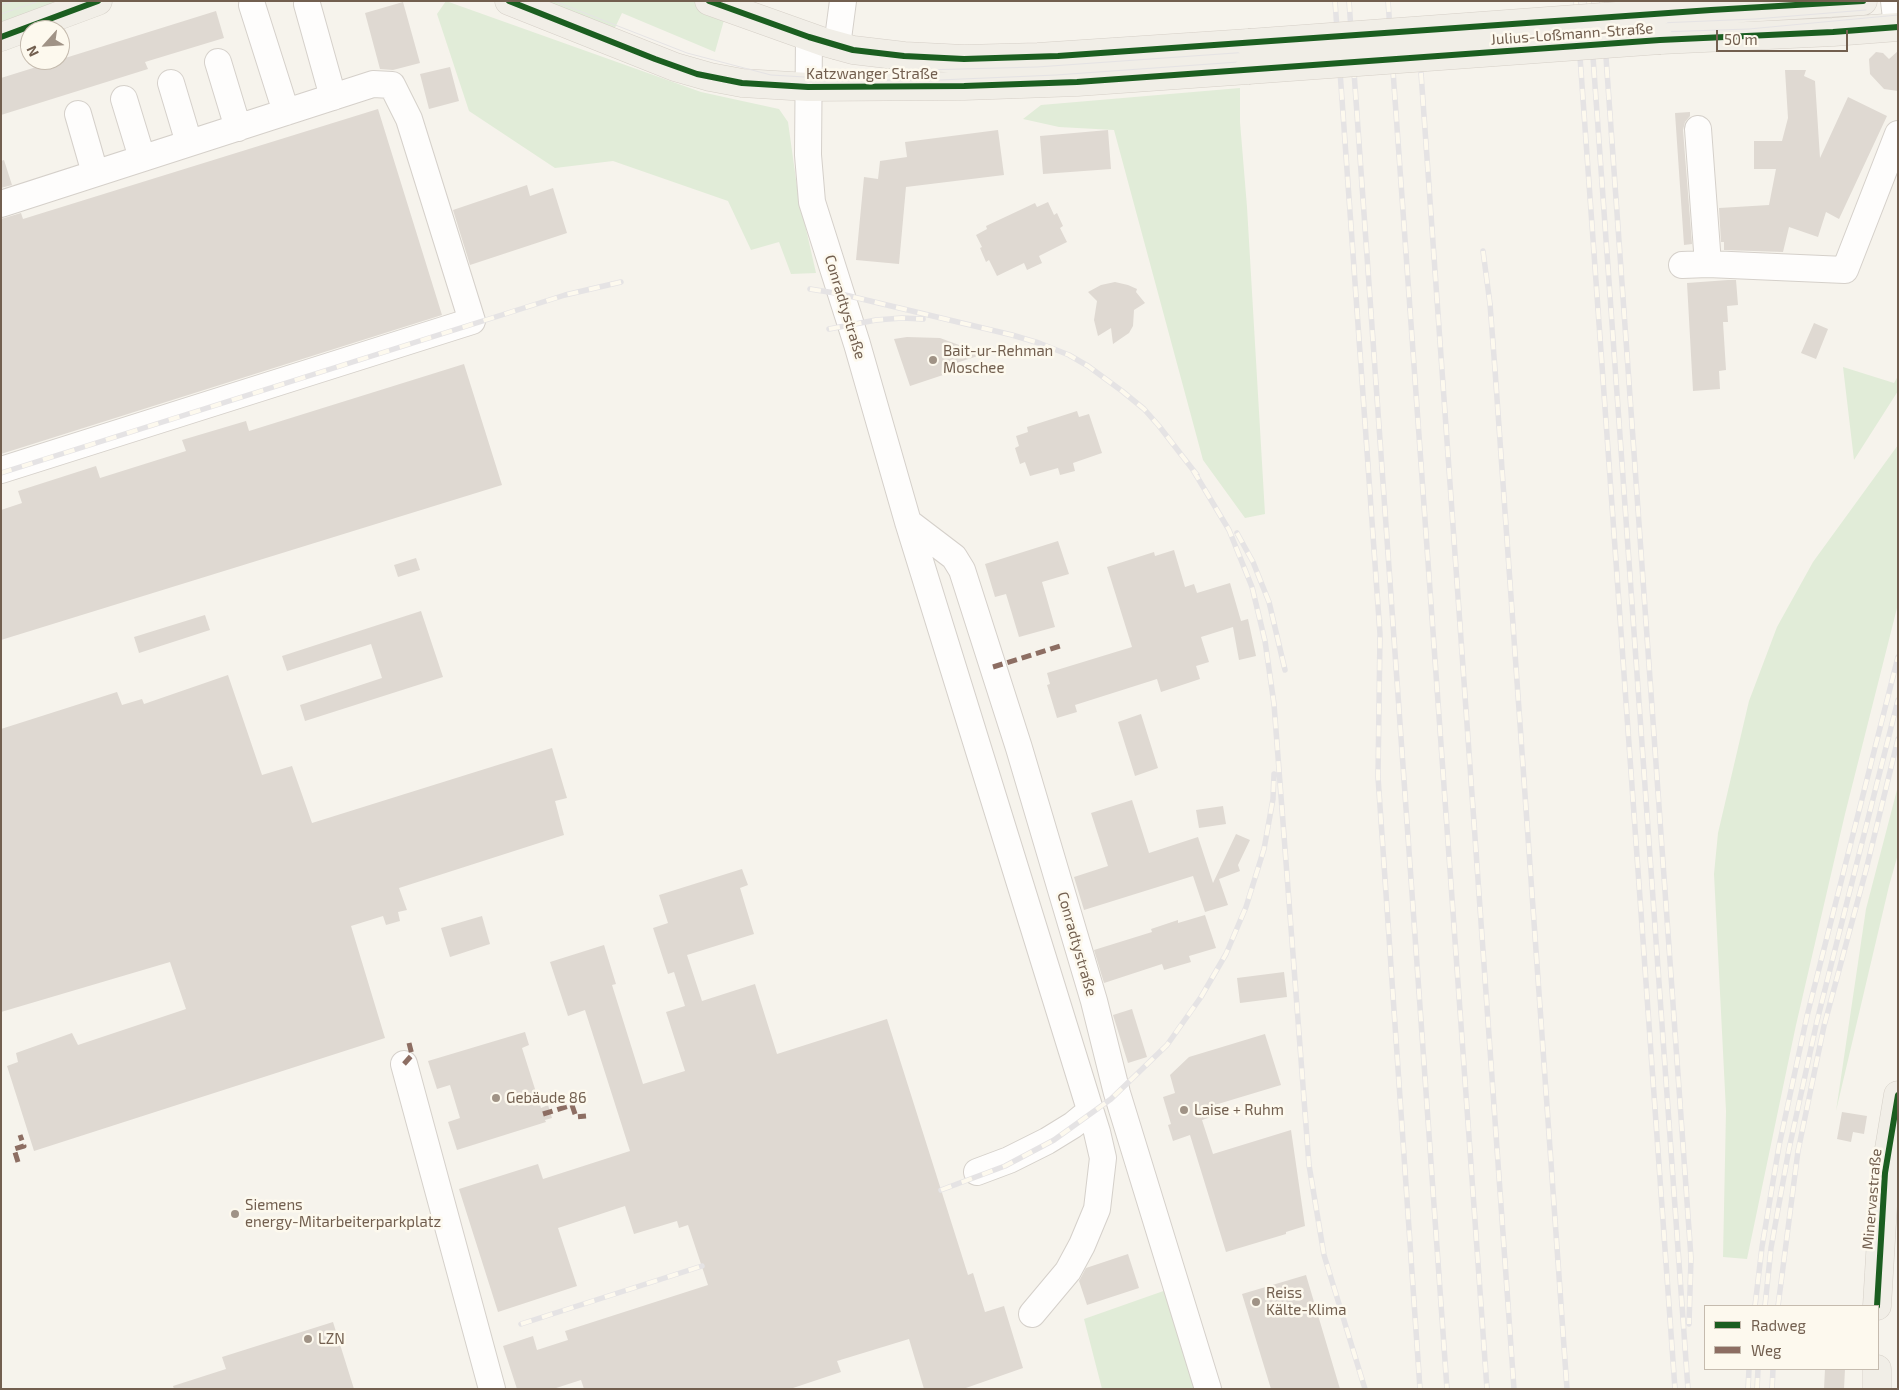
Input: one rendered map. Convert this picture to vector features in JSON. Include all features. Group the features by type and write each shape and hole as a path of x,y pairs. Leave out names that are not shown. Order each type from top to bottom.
{"main road":[{"path":"1,37 98,1"},
{"name":"Katzwanger Straße","path":"509,1 655,60 697,74 742,83 808,87 1028,84 1248,70"},
{"name":"Katzwanger Straße","path":"709,1 809,38 837,46 904,56 964,58 1058,56 1249,43"},
{"name":"Julius-Loßmann-Straße","path":"1248,70 1658,26 1863,1"},
{"name":"Julius-Loßmann-Straße","path":"1249,43 1658,26 1840,31 1898,27"},
{"name":"Minervastraße","path":"1877,1305 1885,1173 1898,1095"},
{"path":"1877,1370 1877,1389"}],"street":[{"path":"837,46 843,1"},
{"path":"1894,1 1898,27"},
{"path":"307,4 333,97"},
{"path":"252,5 286,112"},
{"name":"Conradtystraße","path":"809,38 808,155 812,202 857,344 908,522 1103,1158 1097,1209 1082,1245 1068,1271 1032,1314"},
{"path":"218,62 238,128"},
{"path":"171,83 189,143"},
{"path":"1,204 373,84 392,84 409,119 472,321 1,470"},
{"path":"124,99 142,158"},
{"path":"78,114 96,173"},
{"path":"1698,129 1708,264"},
{"path":"1682,265 1708,264 1845,270 1898,134"},
{"name":"Conradtystraße","path":"908,522 954,557 962,570 1022,758 1094,1001 1118,1093 1208,1389"},
{"path":"404,1064 492,1389"},
{"path":"977,1172 1009,1160 1047,1141 1073,1125 1090,1111"}],"green space":[{"path":"1,1 79,1 1,26"},
{"path":"446,1 701,92 779,109 788,122 798,194 816,273 791,274 779,242 751,250 728,201 613,161 555,168 469,111 437,14"},
{"path":"531,1 692,1 726,13 715,52 622,13 613,32"},
{"path":"1240,88 1240,122 1247,207 1265,514 1245,518 1203,460 1114,130 1059,127 1023,119 1041,105"},
{"path":"1843,367 1894,383 1898,376 1898,391 1854,460"},
{"path":"1898,445 1898,604 1845,814 1796,1025 1747,1259 1723,1257 1726,1111 1714,874 1718,833 1749,701 1777,627 1813,562"},
{"path":"1898,786 1898,854 1836,1111 1866,909"},
{"path":"1172,1288 1203,1389 1102,1389 1084,1319"}],"building":[{"path":"403,2 420,63 393,70 380,69 365,13"},
{"path":"216,11 224,38 145,62 148,69 1,115 1,78 27,70 70,70 70,56"},
{"path":"1898,51 1898,91 1884,89 1870,74 1869,59 1876,52 1883,53 1889,59"},
{"path":"450,67 459,101 429,109 420,74"},
{"path":"1785,70 1806,70 1804,76 1815,81 1820,158 1848,97 1887,116 1839,219 1826,212 1818,237 1789,227 1783,252 1724,250 1724,242 1721,242 1719,208 1769,205 1776,169 1754,169 1754,141 1782,141 1788,118"},
{"path":"378,109 442,315 1,454 1,219 21,213 23,219"},
{"path":"1690,112 1683,130 1692,244 1684,245 1675,113"},
{"path":"998,130 1004,175 906,187 899,264 856,260 864,177 878,179 880,161 907,157 905,142"},
{"path":"1108,130 1111,169 1043,174 1040,136"},
{"path":"4,160 12,185 1,188 1,161"},
{"path":"527,185 530,196 553,188 567,233 470,265 453,210"},
{"path":"1048,202 1054,215 1057,213 1063,226 1060,228 1067,242 1039,256 1042,263 1027,270 1024,263 997,276 989,260 986,262 976,235 987,229 986,226 1035,203 1037,207"},
{"path":"1736,280 1738,305 1727,306 1728,322 1723,322 1726,370 1719,371 1720,389 1693,391 1687,283"},
{"path":"1115,282 1137,289 1136,292 1145,303 1134,310 1133,326 1129,333 1113,344 1111,328 1098,336 1094,320 1097,301 1088,292 1101,285"},
{"path":"1814,323 1828,329 1816,359 1801,353"},
{"name":"Bait-ur-Rehman Moschee","path":"907,337 940,338 981,355 953,364 955,371 910,386 894,339"},
{"path":"464,364 502,485 1,640 1,510 22,503 18,491 96,466 100,478 186,451 182,440 246,421 249,431"},
{"path":"1077,411 1079,417 1089,414 1102,453 1073,463 1075,471 1060,475 1058,468 1030,476 1025,462 1020,464 1015,448 1019,446 1016,436 1028,432 1027,427"},
{"path":"1058,541 1069,574 1042,582 1055,627 1019,637 1006,594 995,597 985,564"},
{"path":"1174,550 1185,587 1194,584 1197,593 1230,583 1241,621 1248,619 1256,656 1239,660 1233,627 1201,637 1209,662 1196,666 1200,679 1161,692 1157,679 1075,705 1077,712 1057,718 1047,685 1050,684 1047,673 1132,647 1107,567 1154,552 1155,556"},
{"path":"416,558 420,570 398,577 394,565"},
{"path":"421,611 443,677 305,721 300,705 382,678 371,644 287,671 282,656"},
{"path":"205,615 210,630 139,653 134,637"},
{"path":"228,675 262,775 292,766 312,823 552,748 567,798 555,801 564,835 399,888 407,910 398,912 400,921 386,925 383,916 351,926 385,1038 34,1151 7,1066 18,1062 16,1053 72,1033 78,1045 186,1009 170,962 1,1012 1,729 117,692 122,705 142,699 144,704"},
{"path":"1141,714 1158,768 1135,776 1118,722"},
{"path":"1132,800 1149,853 1198,837 1213,883 1236,834 1250,840 1238,865 1240,871 1219,879 1228,905 1205,912 1193,876 1084,910 1074,877 1108,866 1091,813"},
{"path":"1223,806 1226,824 1199,828 1196,810"},
{"path":"742,869 748,885 740,888 754,934 687,955 702,1001 755,984 777,1054 887,1019 968,1275 973,1273 985,1312 1004,1306 1023,1368 963,1389 924,1389 909,1339 837,1361 841,1372 790,1389 584,1389 581,1380 553,1389 517,1389 503,1346 533,1336 537,1350 568,1340 565,1331 708,1285 688,1225 679,1228 677,1221 634,1234 625,1206 558,1228 577,1286 498,1312 459,1189 538,1164 543,1179 630,1151 585,1010 568,1016 550,962 604,945 616,984 612,985 643,1084 685,1071 666,1012 685,1006 674,972 668,974 653,928 668,923 659,895"},
{"path":"1205,915 1216,948 1189,956 1191,962 1164,970 1162,964 1104,983 1094,950 1152,932 1151,929 1178,920 1178,923"},
{"path":"482,916 490,944 450,957 441,928"},
{"path":"1284,972 1287,997 1240,1003 1237,978"},
{"path":"1132,1009 1147,1057 1128,1063 1113,1015"},
{"name":"Gebäude 86","path":"525,1032 529,1045 522,1048 541,1108 548,1105 552,1118 545,1120 546,1122 457,1150 448,1122 460,1118 450,1085 437,1089 428,1061"},
{"path":"1265,1034 1281,1085 1208,1107 1211,1117 1202,1120 1213,1154 1291,1130 1305,1226 1286,1232 1286,1234 1226,1252 1190,1135 1173,1141 1168,1125 1171,1124 1163,1097 1175,1093 1170,1075 1189,1057"},
{"path":"1842,1112 1867,1116 1864,1134 1853,1132 1851,1142 1837,1139"},
{"path":"1128,1254 1139,1288 1087,1305 1079,1281 1086,1268"},
{"path":"1306,1275 1340,1389 1271,1389 1242,1294"},
{"name":"LZN","path":"333,1322 354,1389 174,1389 173,1386 226,1369 222,1357"},
{"path":"1825,1370 1845,1370 1844,1389 1824,1389"}],"tram line":[{"path":"1,5 14,1"},
{"path":"1,14 39,1"},
{"path":"554,1 687,53 771,75 855,80 939,80 1056,75 1659,32 1749,29 1898,15"},
{"path":"848,72 1037,67 1866,10"}],"railway":[{"path":"1335,1 1380,634 1378,777 1420,1389"},
{"path":"1349,1 1447,1389"},
{"path":"1388,1 1487,1389"},
{"path":"1576,1 1675,1389"},
{"path":"1589,1 1688,1389"},
{"path":"1602,1 1691,1258 1689,1324"},
{"path":"1421,73 1514,1389"},
{"path":"1483,251 1490,304 1495,370 1567,1389"},
{"path":"1,473 565,295 621,282"},
{"path":"810,289 841,294 1012,335 1069,355 1088,366 1144,409 1197,475"},
{"path":"829,329 876,320 923,319"},
{"path":"1193,470 1229,530 1252,587 1265,641 1274,704 1309,1165 1324,1255 1365,1389"},
{"path":"1237,533 1253,562 1269,602 1285,670"},
{"path":"1755,1305 1762,1247 1779,1146 1807,1016 1898,657"},
{"path":"1765,1305 1771,1248 1789,1149 1817,1021 1898,700"},
{"path":"1778,1305 1798,1151 1824,1026 1866,870 1898,739"},
{"path":"941,1190 1005,1166 1054,1140 1111,1099 1167,1045 1201,997 1226,954 1246,907 1264,849 1273,799 1274,774"},
{"path":"521,1324 702,1266"},
{"path":"1748,1389 1749,1370"},
{"path":"1757,1389 1758,1370"},
{"path":"1772,1389 1773,1370"}],"marked path":[{"path":"993,667 1060,646"},
{"path":"404,1064 412,1055 409,1043"},
{"path":"543,1114 572,1105 576,1117 586,1116"},
{"path":"18,1162 14,1149 24,1146 20,1135"}],"cycle path":[{"path":"1,37 98,1"},
{"path":"509,1 697,74 742,83 808,87 964,86 1077,82 1660,40 1898,27"},
{"path":"709,1 809,37 853,50 904,56 964,59 1058,56 1863,1"},
{"path":"1877,1305 1885,1173 1898,1095"}],"place":[{"name":"Bait-ur-Rehman Moschee","path":"933,360"},
{"name":"Gebäude 86","path":"496,1098"},
{"name":"Laise + Ruhm","path":"1184,1110"},
{"name":"Siemens energy-Mitarbeiterparkplatz","path":"235,1214"},
{"name":"Reiss Kälte-Klima","path":"1256,1302"},
{"name":"LZN","path":"308,1339"}]}
